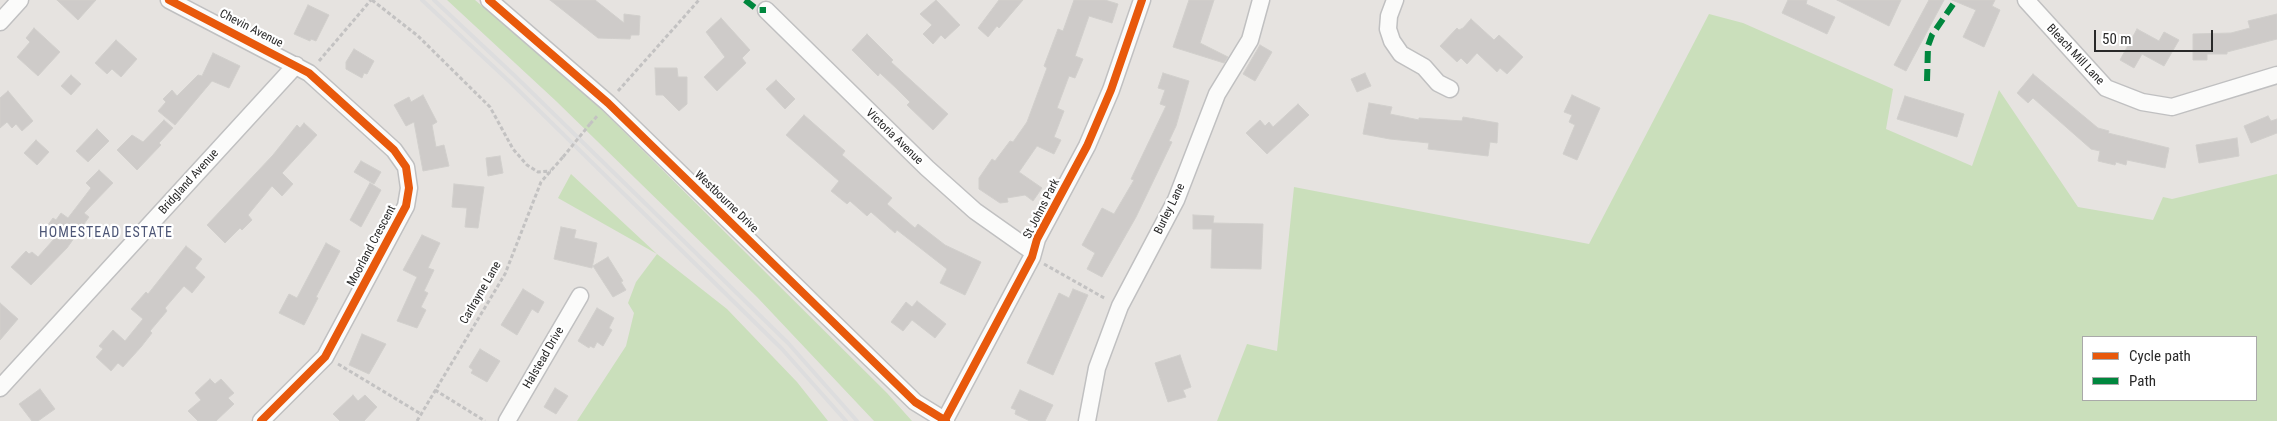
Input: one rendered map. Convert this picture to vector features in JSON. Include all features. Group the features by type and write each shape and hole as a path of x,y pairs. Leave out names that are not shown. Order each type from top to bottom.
{"street":[{"path":"0,22 20,0"},
{"name":"Chevin Avenue","path":"169,0 302,69"},
{"name":"Westbourne Drive","path":"489,0 608,103 915,402 945,421"},
{"name":"St Johns Park","path":"945,421 1033,255 1037,239 1087,146 1111,90 1142,0"},
{"name":"Burley Lane","path":"1087,421 1097,368 1120,306 1176,200 1217,94 1250,40 1261,0"},
{"path":"1395,0 1389,16 1388,29 1392,41 1401,54 1424,67 1438,83 1450,89"},
{"name":"Bleach Mill Lane","path":"2026,0 2106,88 2142,102 2172,107 2277,75"},
{"name":"Victoria Avenue","path":"766,10 934,174 975,211 1033,255"},
{"name":"Moorland Crescent","path":"261,421 325,357 406,206 409,188 406,167 394,150 302,69"},
{"name":"Bridgland Avenue","path":"0,388 302,69"},
{"name":"Halstead Drive","path":"507,421 580,296"}],"path":[{"path":"302,69 371,0 418,36 490,107 513,149 527,165 538,172 552,171"},
{"path":"608,103 699,0"},
{"path":"1033,255 1120,306"},
{"path":"325,357 421,414"},
{"path":"435,390 485,421"}],"green space":[{"path":"447,0 475,0 596,104 887,393 912,421 874,421 757,297 556,101"},
{"path":"1709,14 1743,23 1893,89 1886,129 1972,166 1999,90 2078,207 2153,220 2163,197 2172,199 2277,174 2277,421 1217,421 1247,344 1277,351 1294,187 1589,244"},
{"path":"571,174 657,254 558,198"},
{"path":"657,254 727,309 797,382 828,421 577,421 626,346 634,313 628,303 636,282"}],"building":[{"path":"57,0 96,0 78,20"},
{"path":"550,0 595,0 624,23 624,14 640,16 639,35 631,35 630,39 598,38"},
{"path":"936,0 960,25 945,39 941,35 933,44 923,34 932,25 920,14"},
{"path":"999,0 1023,0 999,28 997,26 988,37 978,28"},
{"path":"1074,0 1105,0 1118,4 1112,23 1089,16 1075,56 1083,59 1075,78 1069,76 1057,108 1064,111 1054,137 1061,140 1054,154 1037,146 1019,172 1042,188 1033,201 1025,195 1007,198 1008,202 1000,203 979,189 979,178 992,159 995,161 1010,141 1013,142 1027,122 1047,68 1044,66 1058,29 1063,31"},
{"path":"1189,0 1214,0 1200,43 1228,57 1224,63 1173,47"},
{"path":"1788,0 1807,0 1806,4 1835,17 1827,34 1782,13"},
{"path":"1837,0 1901,0 1889,26"},
{"path":"1929,0 1944,0 1906,71 1894,65"},
{"path":"1952,0 1995,0 1992,6 2000,10 1984,47 1963,37 1976,10"},
{"path":"308,5 329,15 316,41 311,39 310,41 294,34"},
{"path":"2277,14 2277,39 2227,52 2227,54 2207,54 2207,60 2193,60 2193,34 2231,33 2250,28 2248,21"},
{"path":"721,18 750,50 742,58 746,63 717,91 704,77 725,57 706,32"},
{"path":"1471,19 1494,40 1499,35 1523,57 1507,74 1500,68 1497,72 1477,53 1467,64 1461,58 1457,62 1440,46 1457,28 1459,30 1463,28"},
{"path":"34,28 60,52 38,76 17,57 30,42 26,38"},
{"path":"2137,29 2159,41 2164,32 2179,40 2164,66 2142,54 2134,68 2120,60"},
{"path":"867,34 893,60 891,62 948,114 933,130 907,105 910,102 897,89 880,73 878,76 852,50"},
{"path":"116,40 137,59 121,77 112,69 107,74 95,63"},
{"path":"1260,45 1272,52 1255,81 1243,74"},
{"path":"354,49 374,61 367,74 364,73 362,78 346,69 346,62"},
{"path":"213,53 240,66 229,88 212,81 175,125 158,111 166,102 163,99 172,90 177,96 198,75 202,76"},
{"path":"655,68 677,68 678,77 687,77 687,104 679,111 663,95 656,95"},
{"path":"1163,73 1189,81 1176,126 1169,141 1172,142 1136,217 1102,277 1087,269 1095,253 1082,245 1102,208 1114,214 1134,180 1131,179 1166,106 1160,104 1165,90 1158,88"},
{"path":"1365,73 1371,86 1357,92 1351,79"},
{"path":"2033,74 2098,128 2109,131 2108,133 2169,148 2165,168 2127,160 2126,165 2116,162 2115,165 2098,161 2100,151 2091,149 2033,98 2028,103 2017,93"},
{"path":"71,75 81,84 71,95 61,86"},
{"path":"776,80 795,99 785,109 766,89"},
{"path":"8,91 33,121 22,131 16,124 12,128 7,122 0,128 0,98"},
{"path":"423,95 437,122 432,125 436,147 444,145 449,166 423,171 414,122 406,126 394,105 409,97 411,102"},
{"path":"1572,95 1600,108 1577,160 1563,154 1575,125 1569,122 1572,115 1564,112"},
{"path":"1905,96 1964,114 1957,137 1897,119"},
{"path":"1369,103 1392,107 1390,114 1419,120 1419,118 1462,121 1463,117 1498,123 1497,143 1490,142 1488,156 1428,149 1429,143 1363,134"},
{"path":"1298,104 1309,115 1267,154 1246,133 1260,120 1265,126 1269,122 1273,127"},
{"path":"804,115 845,151 842,155 892,198 887,204 915,228 918,224 945,245 981,262 965,295 940,283 947,269 897,230 895,233 871,212 867,216 850,201 847,204 831,191 839,181 786,135"},
{"path":"2268,116 2271,121 2277,119 2277,133 2251,143 2244,126"},
{"path":"164,120 173,128 159,143 161,145 137,170 117,150 132,135 143,142"},
{"path":"304,123 317,135 282,173 293,184 282,196 272,186 248,215 252,220 242,230 240,228 225,243 207,225 273,155 297,125 300,128"},
{"path":"97,129 109,141 88,162 76,151"},
{"path":"2237,138 2239,156 2199,163 2196,145"},
{"path":"36,140 49,152 37,165 24,153"},
{"path":"500,156 503,173 488,176 486,158"},
{"path":"361,161 381,172 374,184 354,172"},
{"path":"99,170 113,183 84,213 89,217 67,248 31,285 11,267 26,251 29,254 32,252 38,257 54,239 44,230 53,218 56,220 61,213 68,218 91,188 86,183"},
{"path":"370,183 381,190 361,227 350,220"},
{"path":"454,184 484,187 478,228 465,227 467,208 452,207"},
{"path":"1193,215 1214,216 1213,223 1263,224 1261,269 1211,268 1212,229 1193,229"},
{"path":"561,227 576,230 574,238 597,243 592,268 554,259"},
{"path":"422,235 440,243 428,268 434,270 424,291 428,293 421,307 426,310 417,328 397,321 417,277 403,270"},
{"path":"326,243 340,251 304,325 279,313 289,294 297,298"},
{"path":"186,246 202,259 195,268 205,277 192,293 184,286 165,308 167,311 150,331 152,333 141,347 123,367 118,363 111,371 96,357 103,349 99,346 113,330 125,341 143,319 131,309 146,292 148,294"},
{"path":"608,257 623,281 621,282 626,290 613,297 593,266"},
{"path":"523,289 544,302 538,313 532,309 517,335 501,325"},
{"path":"1073,289 1088,295 1053,375 1027,363 1059,293 1069,298"},
{"path":"917,301 946,324 935,338 912,320 903,331 891,322 906,302 912,307"},
{"path":"0,303 18,319 0,340"},
{"path":"597,308 614,318 609,328 612,330 603,346 597,342 594,348 590,346 589,348 578,341"},
{"path":"362,334 386,344 369,374 349,365"},
{"path":"480,349 500,361 487,382 471,373 473,370 469,367"},
{"path":"1180,355 1191,387 1183,390 1186,397 1168,402 1155,363"},
{"path":"210,379 215,384 221,379 234,393 228,398 234,404 216,421 198,421 188,411 201,400 195,393"},
{"path":"555,388 568,396 556,414 544,407"},
{"path":"40,389 55,409 38,421 32,421 19,404"},
{"path":"1020,390 1053,405 1045,421 1030,421 1015,414 1016,410 1011,408"},
{"path":"353,395 358,401 365,395 377,407 364,421 340,421 333,414"}],"railway":[{"path":"422,0 511,83 782,349 846,421"},
{"path":"434,0 516,77 788,343 857,421"}],"marked path":[{"path":"745,0 758,10 766,10"},
{"path":"1927,81 1928,46 1932,35 1956,0"}],"cycle path":[{"path":"169,0 309,73 394,150 406,167 409,188 406,206 325,357 261,421"},
{"path":"489,0 608,103 915,402 946,421"},
{"path":"945,420 1032,257 1037,239 1087,146 1111,90 1142,0"}],"district":[{"name":"HOMESTEAD ESTATE","path":"106,233"}]}
